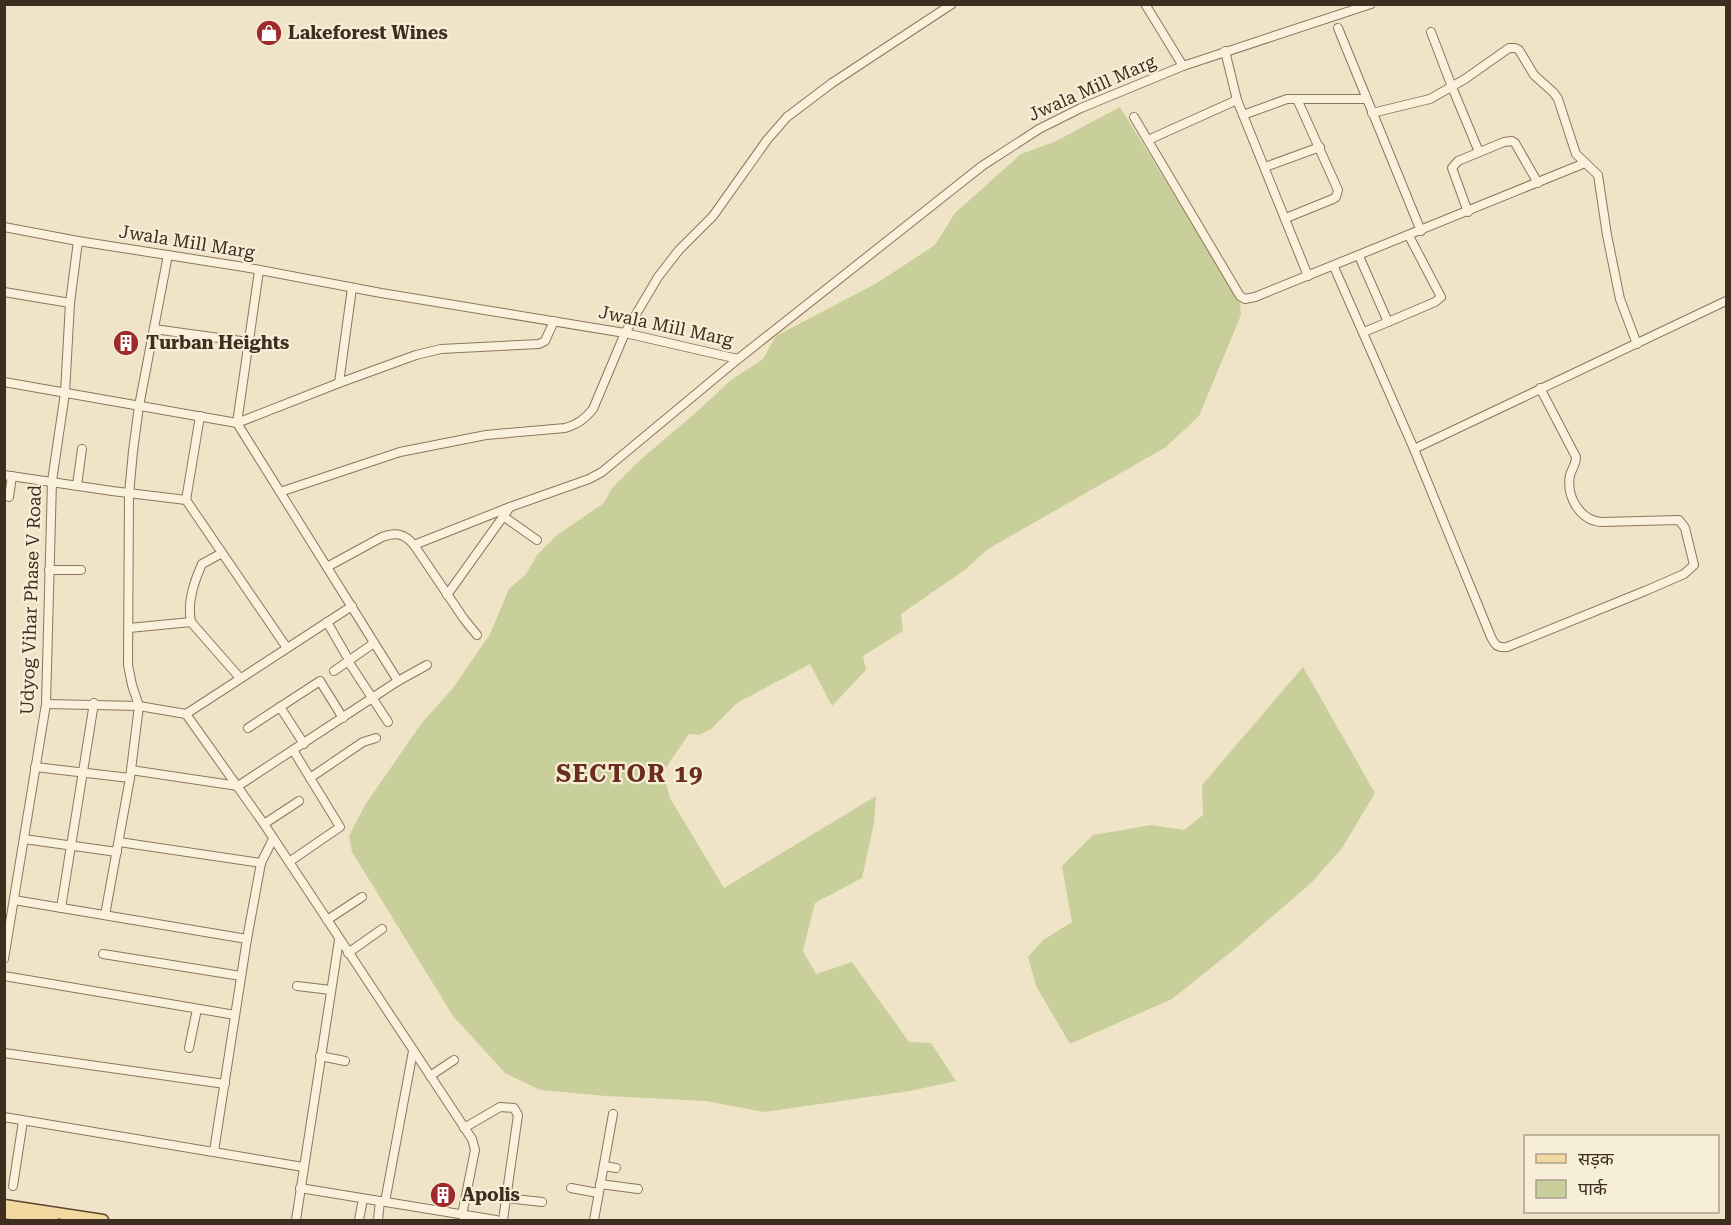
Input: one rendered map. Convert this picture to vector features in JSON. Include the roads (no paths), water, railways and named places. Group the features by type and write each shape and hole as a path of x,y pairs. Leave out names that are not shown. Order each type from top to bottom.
{"main road":[{"path":"4,1205 103,1221"},
{"path":"4,1213 53,1221"}],"street":[{"path":"280,492 400,452 486,435 576,425 593,409 626,333 658,277 679,250 713,216 767,140 787,117 806,100 952,4"},
{"path":"1145,4 1183,66"},
{"name":"Jwala Mill Marg","path":"4,227 626,333 738,359 982,166 1039,129 1081,108 1183,66 1371,4"},
{"path":"1338,28 1421,231"},
{"path":"1431,32 1479,152"},
{"path":"1372,113 1430,99 1452,87 1502,52 1515,48 1522,54 1534,75 1558,99 1576,154 1598,175 1606,235 1620,299 1637,344"},
{"path":"1225,51 1237,100 1308,276"},
{"path":"1243,115 1287,99 1366,99"},
{"path":"1286,218 1336,197 1338,190 1297,99"},
{"path":"1148,140 1237,100"},
{"path":"1134,117 1240,296 1250,299 1334,267 1585,163"},
{"path":"1468,212 1452,168 1458,161 1479,152 1512,141 1538,183"},
{"path":"1265,167 1320,147"},
{"path":"1364,332 1436,302 1441,297 1408,236"},
{"name":"Udyog Vihar Phase V Road","path":"4,959 46,704 52,481 65,393 70,303 78,241"},
{"path":"105,915 131,774 139,706 128,665 129,494 139,406 168,255"},
{"path":"1359,256 1388,322"},
{"path":"1334,267 1414,449 1491,637 1500,648 1634,596 1694,565 1685,528 1679,520 1601,522 1589,520 1582,514 1573,500 1571,491 1570,476 1576,457 1540,388"},
{"path":"259,271 237,423 398,681"},
{"path":"339,383 352,288"},
{"path":"4,292 70,303"},
{"path":"1414,449 1726,301"},
{"path":"4,382 237,423 416,355 441,349 539,344 545,341 554,321"},
{"path":"154,328 248,342"},
{"path":"414,545 589,479 602,472 738,359"},
{"path":"200,416 186,500 287,648"},
{"path":"77,485 82,449"},
{"path":"9,497 8,475 129,494 186,500"},
{"path":"447,595 510,507"},
{"path":"503,516 537,540"},
{"path":"327,567 391,534 400,533 409,538 477,635"},
{"path":"222,553 202,564 190,599 189,610 191,622 240,678"},
{"path":"49,570 81,570"},
{"path":"46,704 139,706 186,714 352,606"},
{"path":"129,628 191,622"},
{"path":"327,622 388,722"},
{"path":"334,671 347,658 374,643"},
{"path":"35,767 131,774 238,786 427,664"},
{"path":"248,728 320,681 343,718"},
{"path":"61,908 94,704"},
{"path":"280,707 304,744"},
{"path":"186,714 264,824 472,1139 475,1150 462,1215"},
{"path":"310,778 363,742 376,738"},
{"path":"289,862 340,827 293,750"},
{"path":"264,824 299,801"},
{"path":"24,838 117,852"},
{"path":"214,1151 261,863 273,838"},
{"path":"119,842 261,863"},
{"path":"327,920 362,897"},
{"path":"14,900 247,939"},
{"path":"348,952 382,929"},
{"path":"296,1221 339,940"},
{"path":"103,954 241,976"},
{"path":"4,976 235,1015"},
{"path":"297,986 331,990"},
{"path":"189,1048 197,1009"},
{"path":"378,1221 413,1051"},
{"path":"4,1053 225,1084"},
{"path":"320,1056 345,1061"},
{"path":"430,1076 454,1060"},
{"path":"464,1128 500,1107 513,1108 517,1111 503,1221"},
{"path":"594,1221 613,1114"},
{"path":"4,1117 303,1167"},
{"path":"13,1186 23,1121"},
{"path":"604,1166 616,1168"},
{"path":"300,1188 496,1221"},
{"path":"571,1188 638,1189"},
{"path":"359,1221 363,1198"},
{"path":"506,1198 542,1202"}],"place":[{"name":"Lakeforest Wines","path":"269,33"},
{"name":"Turban Heights","path":"126,343"},
{"name":"Apolis","path":"443,1195"}],"district":[{"name":"SECTOR 19","path":"630,774"}]}
